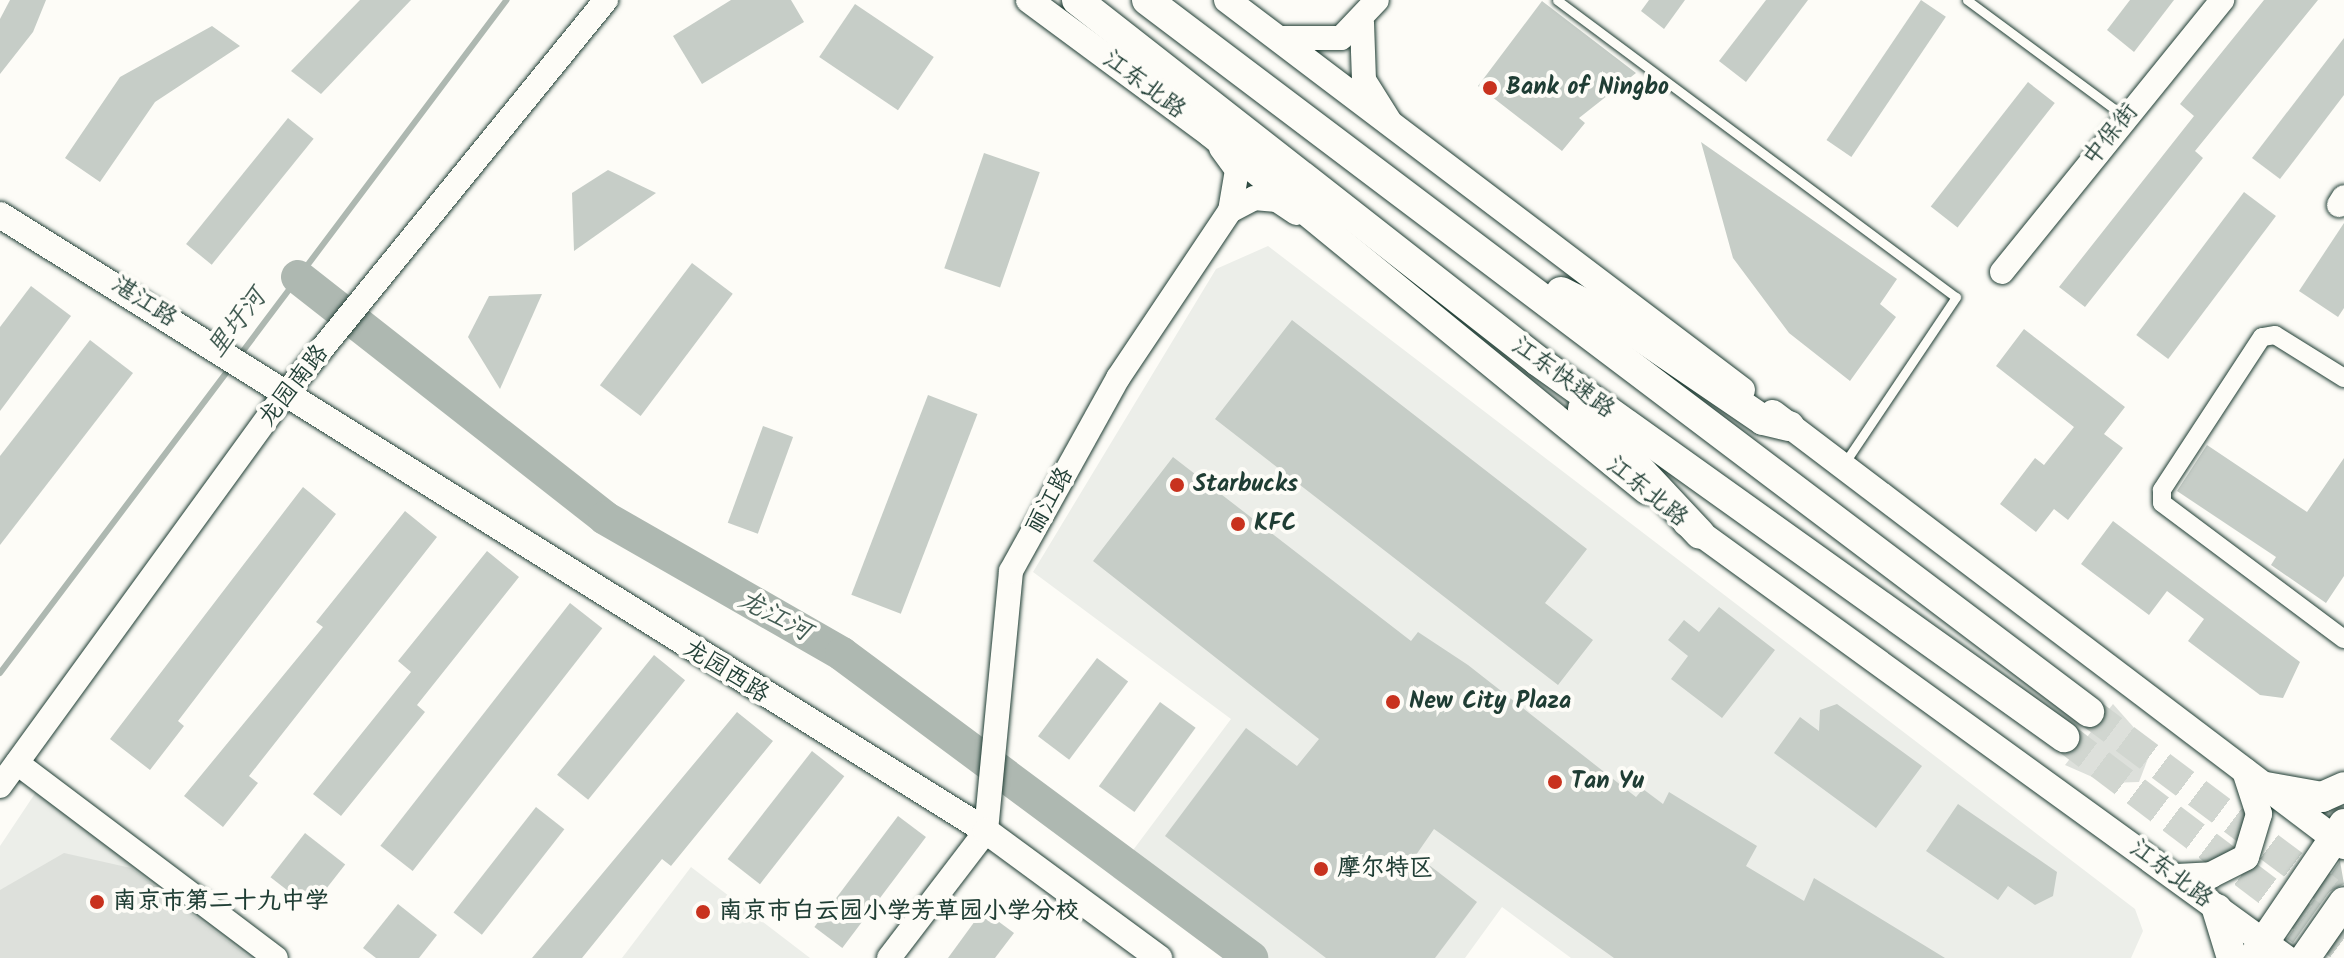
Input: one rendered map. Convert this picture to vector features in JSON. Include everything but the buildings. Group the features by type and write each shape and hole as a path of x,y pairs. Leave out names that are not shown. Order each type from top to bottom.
{"main road":[{"name":"江东北路","path":"1029,0 1210,134 1309,221 1700,534 2177,877 2267,953"},
{"name":"江东快速路","path":"1077,0 1538,361 2064,737"},
{"path":"1147,0 1498,260 2089,712"},
{"path":"1227,0 2256,779 2341,836 2267,953"},
{"name":"湛江路","path":"0,215 286,393"},
{"path":"1498,260 1615,319 1763,420 1789,426"},
{"path":"1538,361 1700,534"},
{"name":"龙园西路","path":"286,393 986,831 1159,958"},
{"path":"2256,779 2322,797 2344,787"},
{"path":"2177,877 2211,875 2246,857 2259,814 2256,779"},
{"path":"2305,958 2344,902"},
{"path":"2217,909 2232,958"}],"street":[{"name":"龙园南路","path":"0,786 286,393 606,0"},
{"path":"1278,38 1315,43 1362,23 1377,0"},
{"name":"中保街","path":"2002,272 2222,0"},
{"path":"1362,23 1364,80 1389,120"},
{"name":"丽江路","path":"986,831 1011,571 1118,378 1230,211 1237,170 1210,134"},
{"path":"1230,211 1254,198 1277,200 1309,221"},
{"path":"2344,378 2275,335 2262,337 2162,490 2162,503 2344,639"},
{"path":"17,763 276,958"},
{"path":"889,958 986,831"}],"lane":[{"path":"1557,0 1956,297 1842,466"},
{"path":"1967,0 2125,117"}],"shaded area":[{"path":"1268,246 2135,909 2143,931 2131,958 1571,958 1502,907 1465,958 1226,958 1113,877 1231,719 1033,572 1216,269"},
{"path":"2113,704 2152,748 2139,782 2106,783 2065,765"},
{"name":"南京市第二十九中学","path":"42,783 265,958 0,958 0,846"},
{"name":"南京市第二十九中学","path":"64,853 131,868 250,958 0,958 0,890"},
{"name":"南京市白云园小学芳草园小学分校","path":"691,867 810,958 622,958"}],"waterway":[{"name":"里圩河","path":"240,355 507,0"},
{"name":"龙江河","path":"298,277 605,518 842,654 1251,958"},
{"name":"里圩河","path":"0,673 231,367"}],"tunnel":[{"path":"2089,712 2344,903"},
{"path":"2064,737 2344,949"}],"place":[{"name":"Bank of Ningbo","path":"1490,88"},
{"name":"Starbucks","path":"1177,485"},
{"name":"KFC","path":"1238,524"},
{"name":"New City Plaza","path":"1393,702"},
{"name":"Tan Yu","path":"1555,782"},
{"name":"摩尔特区","path":"1321,869"},
{"name":"南京市第二十九中学","path":"97,902"},
{"name":"南京市白云园小学芳草园小学分校","path":"703,912"}]}
